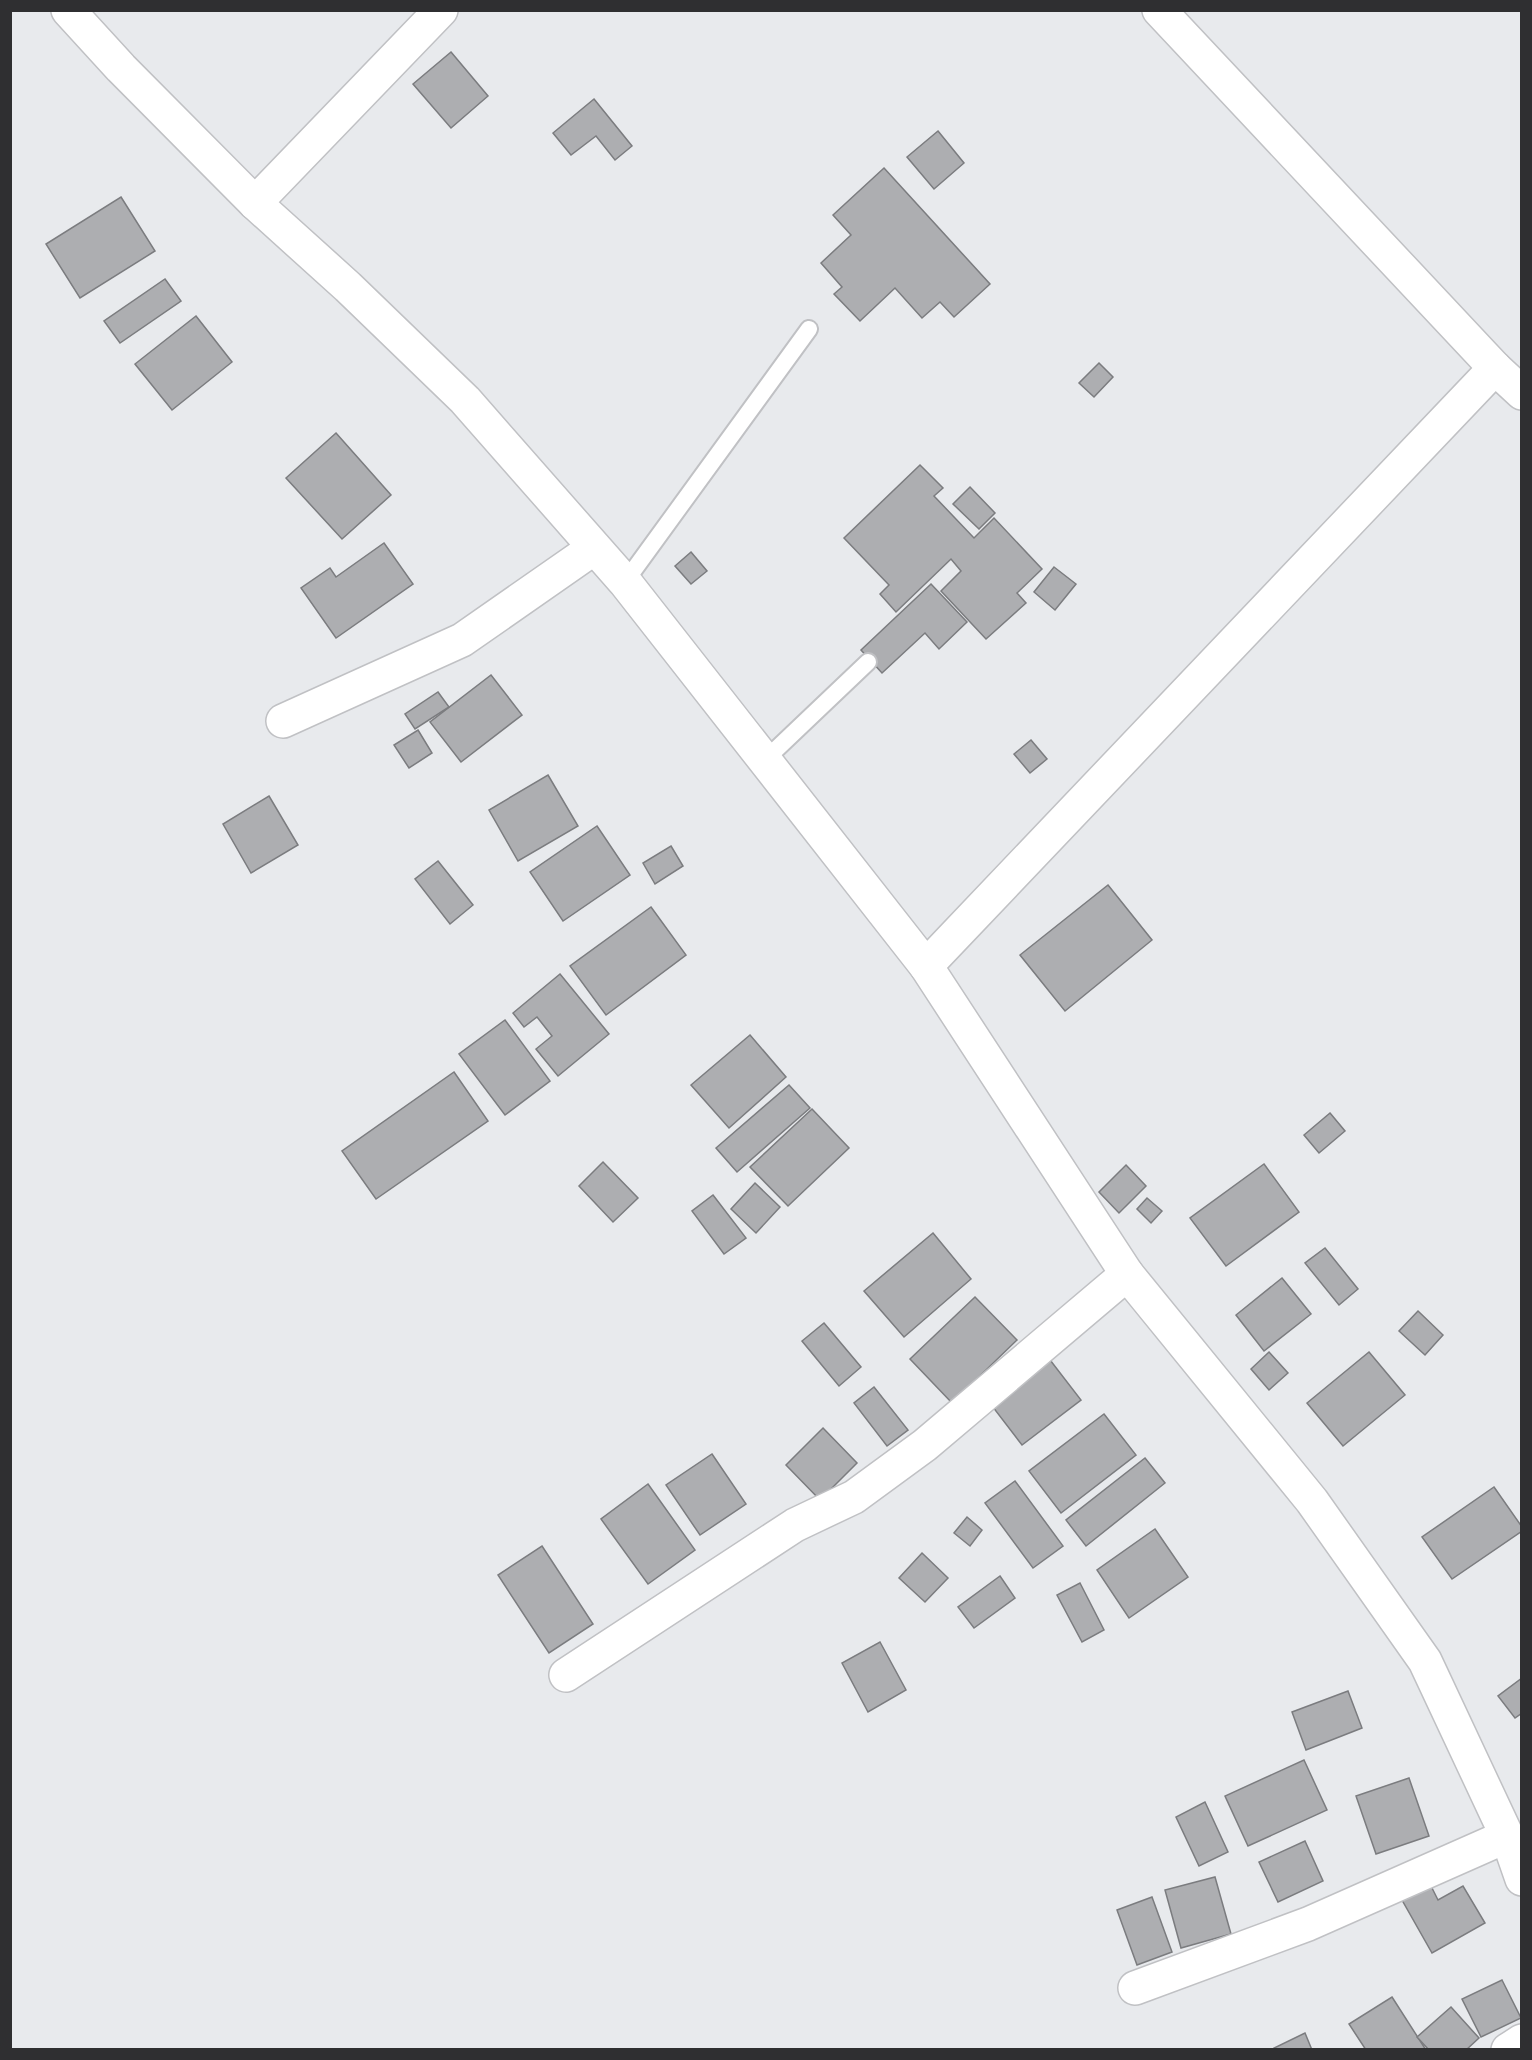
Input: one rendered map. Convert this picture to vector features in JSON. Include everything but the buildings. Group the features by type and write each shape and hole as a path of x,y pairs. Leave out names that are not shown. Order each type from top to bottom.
{"street":[{"path":"68,10 255,202 348,286 465,400 625,582 926,966 1127,1274 1312,1501 1425,1662 1507,1836 1521,1879"},
{"path":"255,202 441,10"},
{"path":"1159,10 1521,393"},
{"path":"926,966 1495,368"},
{"path":"283,721 462,640 594,548"},
{"path":"566,1675 795,1525 854,1497 925,1445 1127,1274"},
{"path":"1135,1988 1308,1924 1507,1836"},
{"path":"1508,2049 1521,2041"}],"lane":[{"path":"625,582 809,329"},
{"path":"765,760 868,662"}]}
